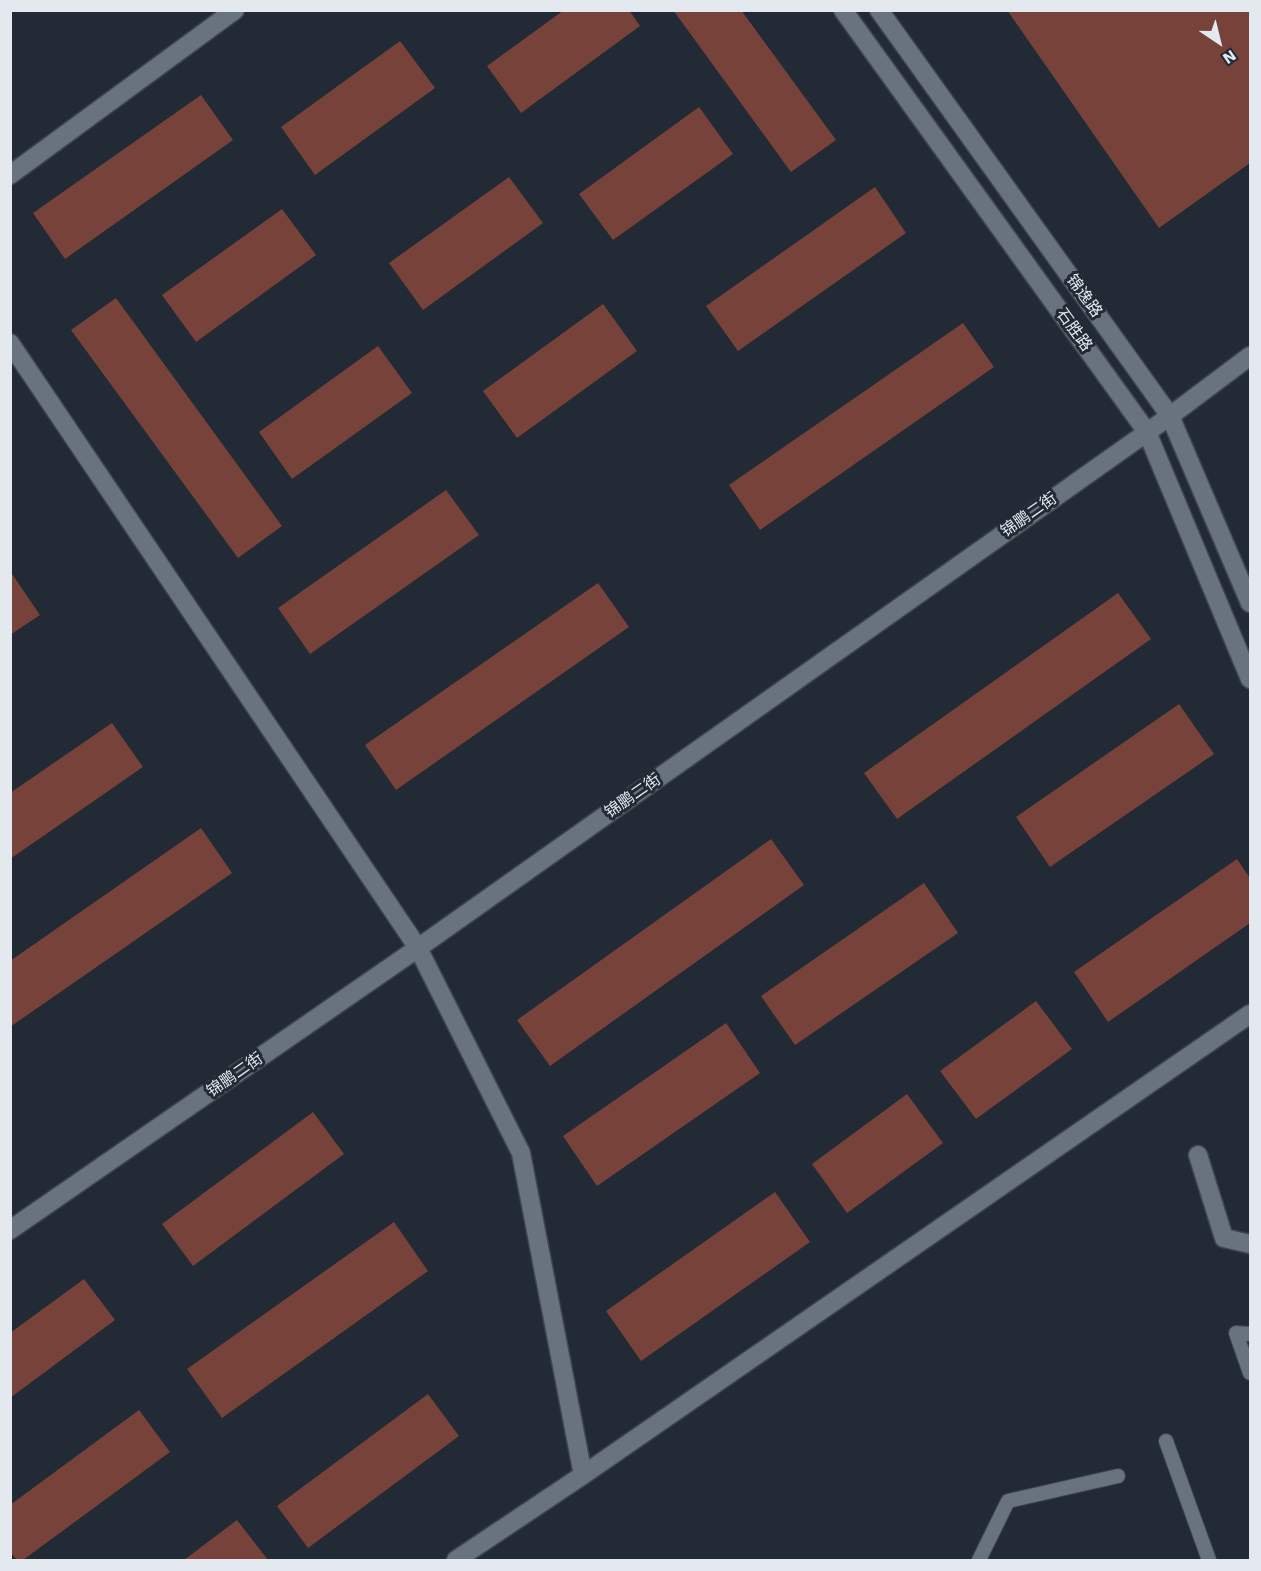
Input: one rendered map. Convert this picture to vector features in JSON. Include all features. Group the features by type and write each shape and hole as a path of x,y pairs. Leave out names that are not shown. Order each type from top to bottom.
{"street":[{"path":"10,176 235,10"},
{"name":"石胜路","path":"843,10 1147,432 1251,679"},
{"name":"锦逸路","path":"879,10 1170,416 1251,603"},
{"path":"10,343 418,948 520,1153 583,1475"},
{"name":"锦鹏二街","path":"10,1230 418,948 1170,416 1251,356"},
{"path":"456,1560 583,1475 1251,1014"},
{"path":"1198,1155 1224,1238 1251,1244"}],"lane":[{"path":"1251,1334 1236,1333 1251,1373"},
{"path":"1166,1441 1209,1560"},
{"path":"979,1560 1008,1501 1118,1476"}],"building":[{"path":"564,10 629,10 640,26 521,113 487,66"},
{"path":"673,10 741,10 836,140 791,172"},
{"path":"1007,10 1250,10 1250,163 1159,228"},
{"path":"400,41 435,88 315,175 281,127"},
{"path":"201,95 233,140 65,259 33,213"},
{"path":"699,107 733,154 613,240 579,194"},
{"path":"509,177 543,223 423,310 389,263"},
{"path":"875,187 906,233 738,351 706,306"},
{"path":"282,209 316,255 196,342 162,295"},
{"path":"116,298 282,526 238,558 71,330"},
{"path":"603,304 637,351 517,438 483,391"},
{"path":"963,323 994,367 760,530 729,485"},
{"path":"378,346 412,393 292,479 259,432"},
{"path":"446,490 479,535 310,654 278,608"},
{"path":"10,571 40,615 10,635"},
{"path":"598,583 629,627 396,790 365,745"},
{"path":"1118,593 1151,639 897,819 864,773"},
{"path":"1179,704 1214,754 1050,867 1016,817"},
{"path":"112,723 143,767 10,859 10,793"},
{"path":"201,828 232,873 10,1027 10,961"},
{"path":"771,839 804,885 550,1066 517,1020"},
{"path":"1237,859 1250,878 1250,923 1108,1022 1074,972"},
{"path":"924,883 958,933 795,1045 761,996"},
{"path":"1036,1001 1072,1049 976,1119 940,1071"},
{"path":"726,1023 760,1073 597,1186 563,1136"},
{"path":"907,1094 943,1143 847,1213 812,1164"},
{"path":"313,1112 344,1154 193,1266 162,1224"},
{"path":"775,1192 810,1242 641,1361 606,1311"},
{"path":"394,1222 428,1271 222,1418 187,1369"},
{"path":"84,1279 115,1320 10,1398 10,1333"},
{"path":"428,1394 459,1436 308,1548 277,1506"},
{"path":"139,1410 170,1452 23,1560 17,1560 10,1552 10,1505"},
{"path":"237,1520 268,1560 184,1560"}]}
